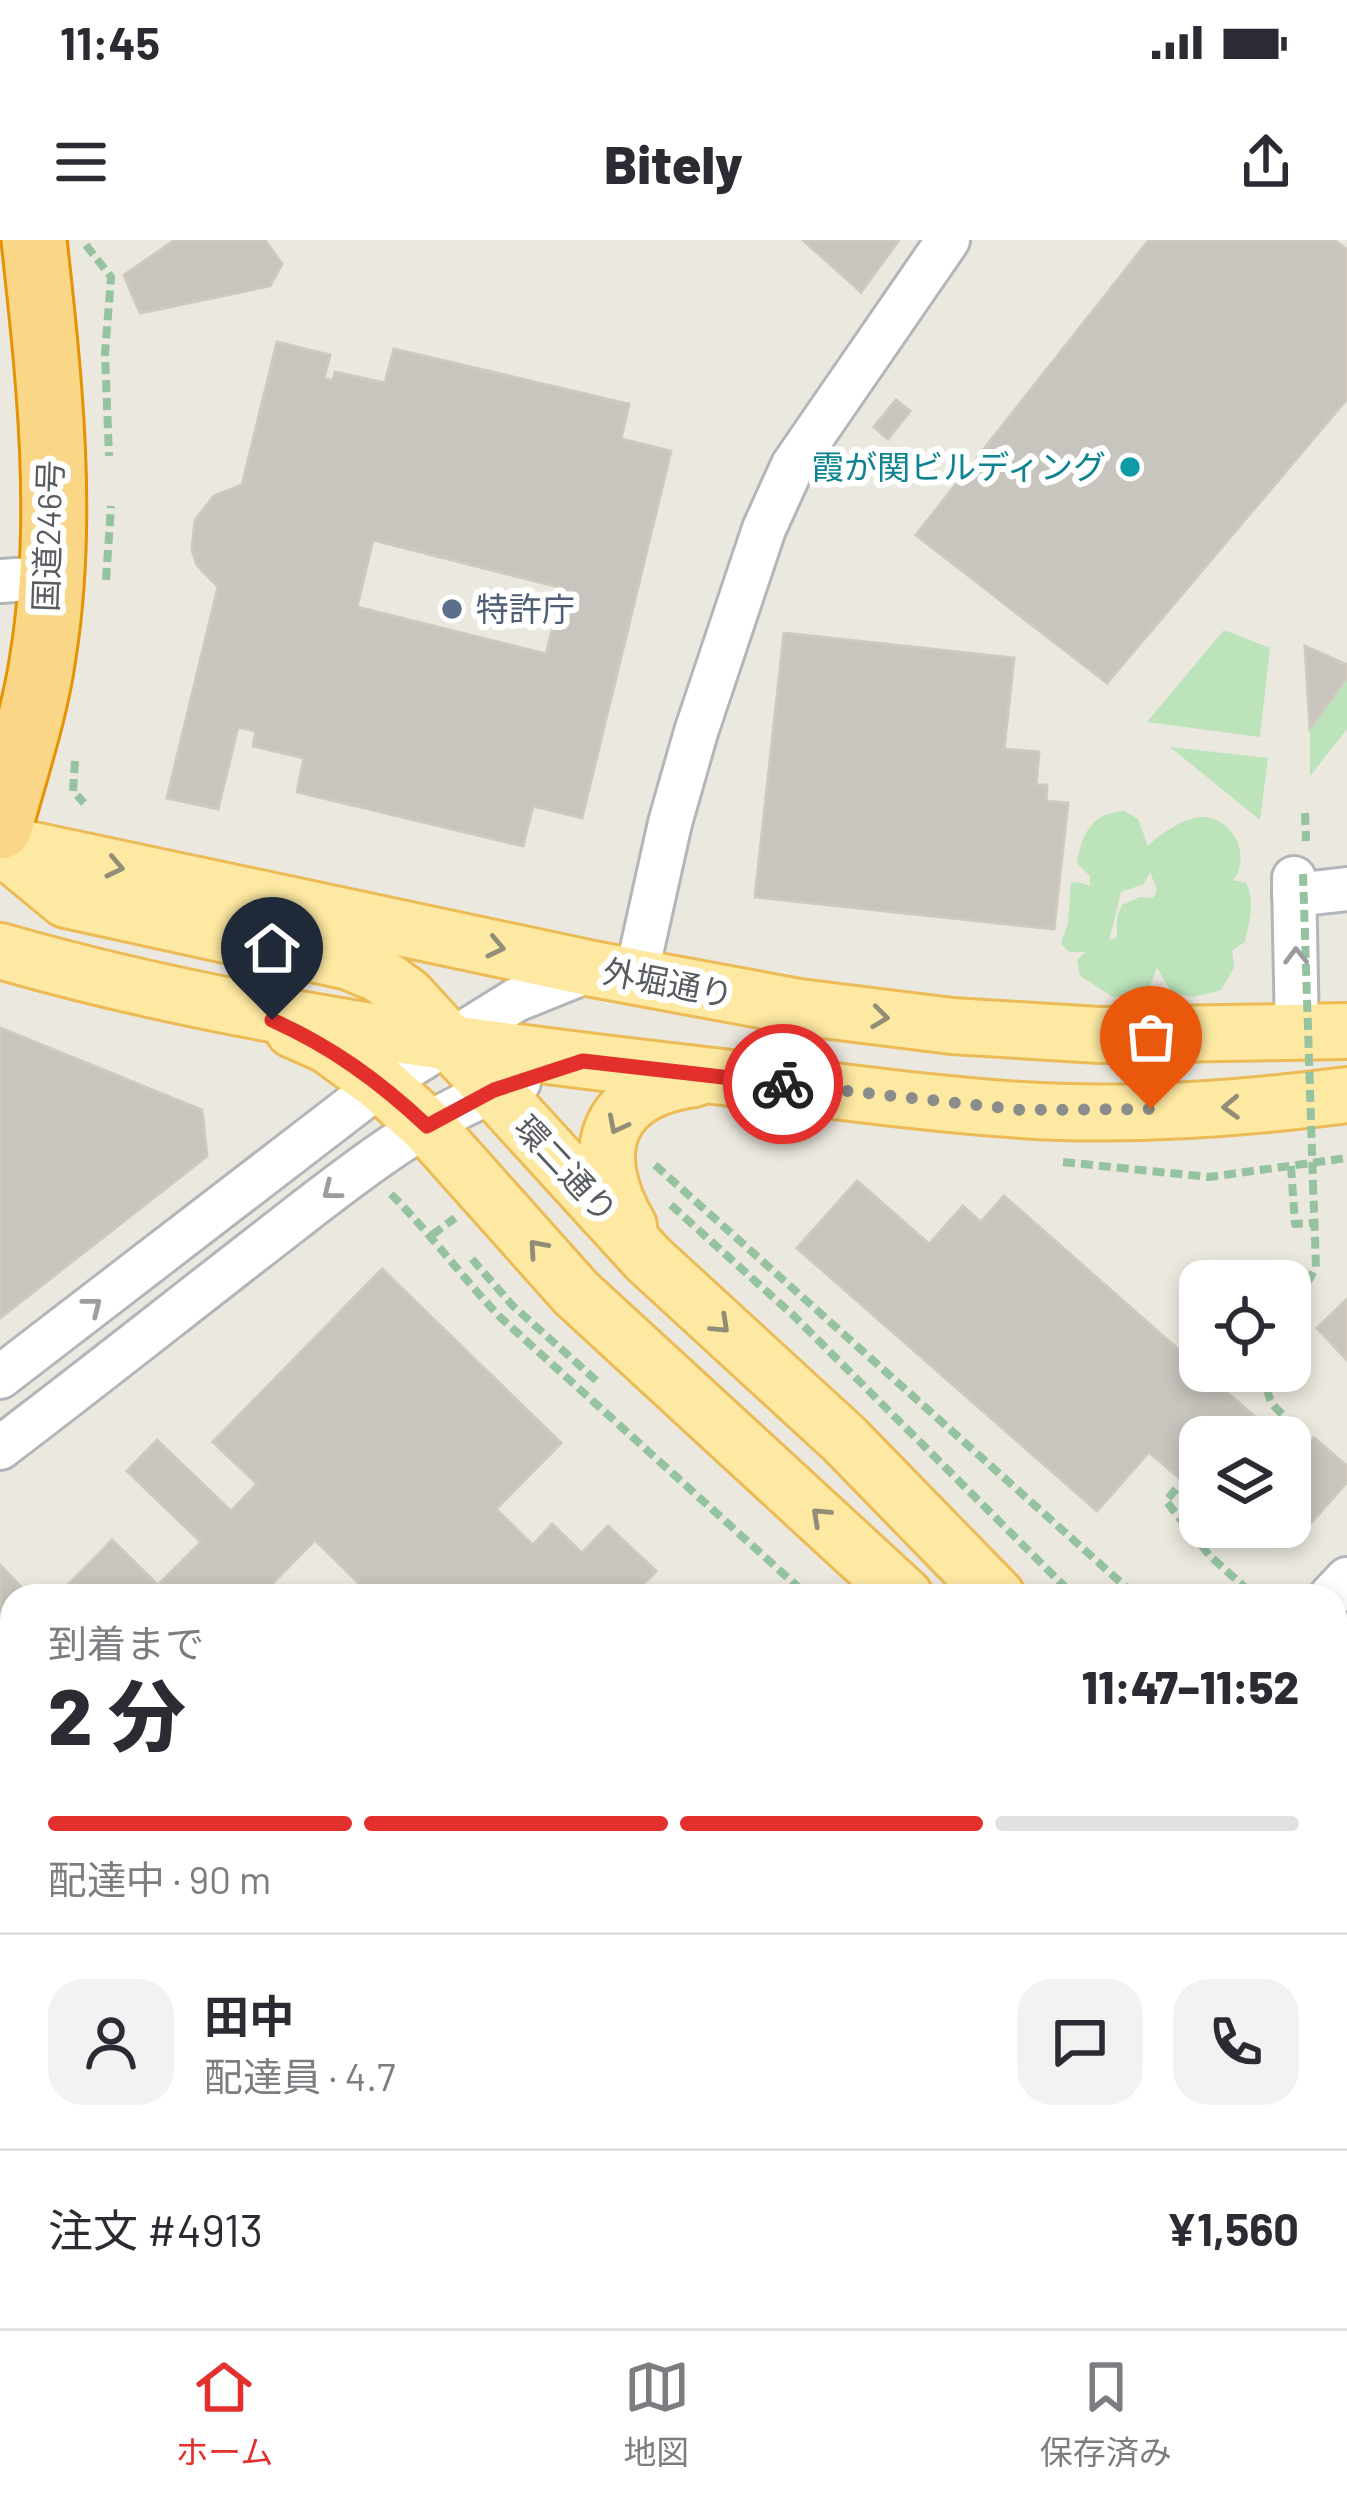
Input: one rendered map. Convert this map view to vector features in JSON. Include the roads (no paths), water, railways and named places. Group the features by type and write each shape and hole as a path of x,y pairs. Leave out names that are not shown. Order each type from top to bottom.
{"highway":[{"name":"国道246号","path":"0,826 43,658 25,579 53,518 50,412 59,242"}],"main road":[{"name":"外堀通り","path":"0,844 799,1007 952,1025 1099,1035 1322,1032"},
{"name":"環二通り","path":"0,844 66,901 349,962 378,974 407,995 648,1258 844,1438 985,1584"},
{"path":"0,951 272,1020 583,1061 1022,1110 1266,1106 1347,1095"},
{"path":"272,1020 327,1045 381,1084 427,1126 576,1293 892,1584"},
{"path":"648,1258 612,1196 605,1159 609,1130 630,1102 667,1082 714,1076"}],"street":[{"path":"0,1377 381,1084 446,1041 516,1000 615,973 670,823 764,529 793,465 948,240"},
{"path":"1322,1032 1297,882 1347,890"},
{"path":"272,1020 319,1051 326,1077 325,1107 310,1139"},
{"path":"0,1448 359,1169 494,1090 583,1061"}],"place":[{"name":"霞が関ビルディング","path":"1130,467"},
{"name":"特許庁","path":"452,609"}]}
